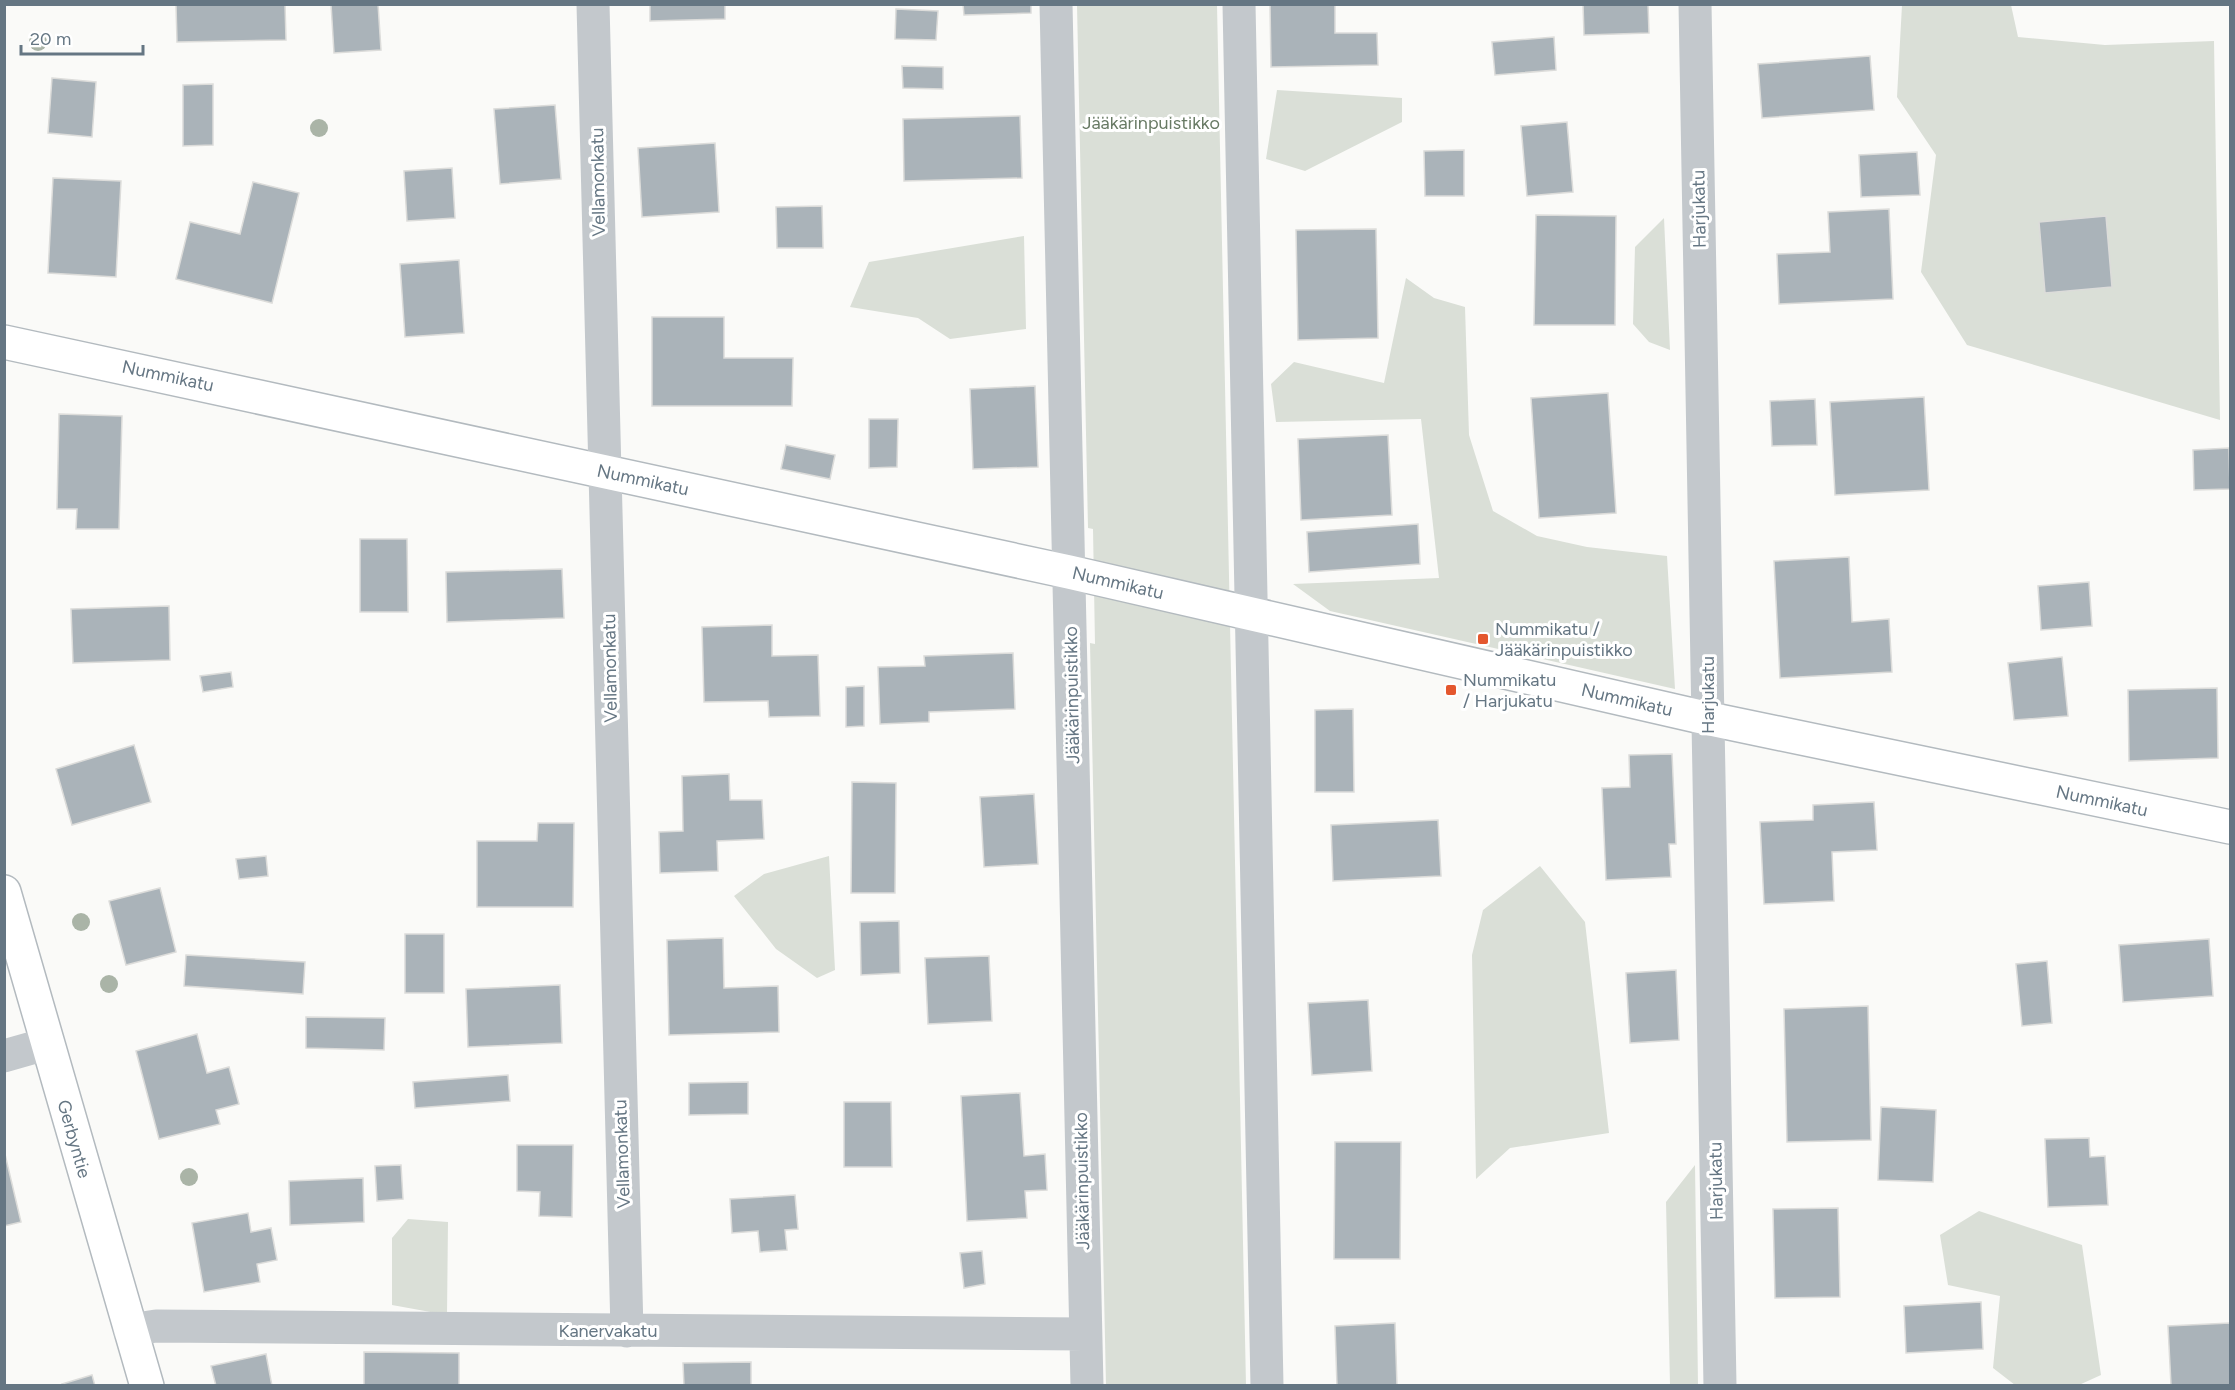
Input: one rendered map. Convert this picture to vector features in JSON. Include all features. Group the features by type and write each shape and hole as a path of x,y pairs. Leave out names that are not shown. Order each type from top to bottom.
{"street":[{"name":"Vellamonkatu","path":"593,4 627,1331"},
{"name":"Jääkärinpuistikko","path":"1056,4 1087,1386"},
{"path":"1239,4 1268,1386"},
{"name":"Harjukatu","path":"1695,4 1710,719 1708,759 1720,1386"},
{"name":"Nummikatu","path":"4,342 1069,572 1710,719 2230,827"},
{"name":"Gerbyntie","path":"4,892 46,1044 147,1386"},
{"path":"4,1056 46,1044"},
{"name":"Kanervakatu","path":"130,1330 156,1326 1085,1334"}],"green space":[{"name":"Jääkärinpuistikko","path":"1077,5 1217,5 1246,1385 1106,1385 1090,643 1095,644 1093,529 1088,528"},
{"path":"1902,5 2011,5 2018,37 2105,45 2214,41 2220,420 1967,345 1921,272 1936,155 1897,97"},
{"path":"1277,90 1402,98 1402,122 1305,171 1266,159"},
{"path":"1664,218 1670,350 1649,342 1633,324 1635,247"},
{"path":"1024,236 1026,329 950,339 918,318 850,307 869,262"},
{"path":"1406,278 1434,298 1465,307 1469,435 1493,511 1537,536 1587,547 1667,556 1675,689 1330,611 1293,584 1439,578 1421,419 1276,422 1271,384 1294,362 1384,383"},
{"path":"829,856 835,970 817,978 776,949 734,896 764,874"},
{"path":"1540,866 1585,922 1609,1133 1510,1148 1476,1179 1472,955 1483,910"},
{"path":"1695,1165 1698,1385 1670,1385 1666,1202"},
{"path":"1979,1211 2082,1245 2101,1375 2079,1385 2015,1385 1993,1368 2000,1296 1948,1285 1940,1235"},
{"path":"408,1219 448,1222 447,1315 392,1305 392,1238"}],"building":[{"path":"285,4 286,40 177,42 176,5"},
{"path":"331,4 378,4 381,50 334,53"},
{"path":"650,4 725,4 725,19 650,21"},
{"path":"963,4 1031,4 1031,13 964,15"},
{"path":"1270,4 1335,4 1335,33 1377,33 1378,65 1271,67"},
{"path":"1583,4 1648,4 1649,33 1584,35"},
{"path":"896,9 938,11 936,40 895,39"},
{"path":"1554,37 1556,70 1495,75 1492,42"},
{"path":"1870,56 1874,110 1762,118 1758,64"},
{"path":"902,66 943,67 943,89 903,88"},
{"path":"52,78 96,82 92,137 48,133"},
{"path":"213,84 213,145 183,146 183,85"},
{"path":"555,105 561,179 500,184 494,109"},
{"path":"1020,116 1022,178 904,181 903,119"},
{"path":"1567,122 1573,192 1527,196 1521,126"},
{"path":"715,143 719,212 642,217 638,148"},
{"path":"1464,150 1464,196 1425,196 1424,151"},
{"path":"1917,152 1920,195 1861,197 1859,155"},
{"path":"452,168 455,218 407,221 404,171"},
{"path":"53,178 121,181 116,277 48,273"},
{"path":"253,182 299,193 272,303 176,279 190,222 240,234"},
{"path":"822,206 823,248 777,248 776,207"},
{"path":"1889,209 1893,299 1779,304 1777,254 1830,252 1828,212"},
{"path":"1536,215 1616,216 1615,325 1534,325"},
{"path":"2106,216 2112,287 2045,293 2039,222"},
{"path":"1376,229 1378,338 1298,340 1296,230"},
{"path":"459,260 464,333 405,337 400,264"},
{"path":"652,317 724,317 724,358 793,358 792,406 652,406"},
{"path":"1035,386 1038,467 973,469 970,389"},
{"path":"1608,393 1616,513 1539,518 1531,398"},
{"path":"1924,397 1929,490 1835,495 1830,402"},
{"path":"1815,399 1817,445 1772,446 1770,401"},
{"path":"59,414 122,416 119,529 76,529 77,509 57,509"},
{"path":"869,419 898,419 897,467 869,468"},
{"path":"1388,435 1392,515 1301,520 1298,439"},
{"path":"786,445 835,455 830,479 781,469"},
{"path":"2229,448 2230,489 2194,490 2193,450"},
{"path":"1418,524 1420,564 1309,572 1307,532"},
{"path":"360,539 407,539 408,612 360,612"},
{"path":"1849,557 1852,622 1889,619 1892,672 1780,678 1774,561"},
{"path":"562,569 564,618 447,622 446,572"},
{"path":"2089,582 2092,626 2041,630 2038,586"},
{"path":"169,606 170,660 73,663 71,609"},
{"path":"772,625 772,656 818,655 820,716 769,717 768,701 704,702 702,627"},
{"path":"1013,653 1015,709 929,712 929,722 880,724 878,667 925,666 924,656"},
{"path":"2062,657 2068,716 2014,720 2008,663"},
{"path":"231,672 233,687 203,692 200,676"},
{"path":"864,686 864,726 846,727 846,687"},
{"path":"2217,688 2218,758 2129,761 2128,690"},
{"path":"1353,709 1354,792 1315,792 1315,710"},
{"path":"134,745 151,802 72,825 56,769"},
{"path":"1672,754 1676,844 1669,844 1671,877 1606,880 1602,788 1630,787 1629,755"},
{"path":"729,774 730,800 762,800 764,839 717,841 718,871 660,873 659,832 683,831 682,776"},
{"path":"852,782 896,783 895,893 851,893"},
{"path":"1034,794 1038,864 984,867 980,797"},
{"path":"1874,802 1877,850 1832,852 1834,901 1764,904 1760,822 1813,820 1813,805"},
{"path":"1438,820 1441,876 1333,881 1331,825"},
{"path":"538,823 574,823 573,907 477,907 477,841 537,841"},
{"path":"266,856 268,876 239,879 236,859"},
{"path":"160,888 176,952 126,965 109,901"},
{"path":"899,921 900,973 861,975 860,922"},
{"path":"405,934 444,934 444,993 405,993"},
{"path":"723,938 724,988 778,986 779,1032 669,1035 667,940"},
{"path":"2209,939 2213,996 2123,1002 2119,945"},
{"path":"186,955 305,962 303,994 184,986"},
{"path":"989,956 992,1021 928,1024 925,958"},
{"path":"2047,961 2052,1023 2022,1026 2016,964"},
{"path":"1676,970 1679,1040 1630,1043 1626,973"},
{"path":"560,985 562,1043 468,1047 466,989"},
{"path":"1368,1000 1372,1071 1312,1075 1308,1003"},
{"path":"1868,1006 1871,1140 1787,1142 1784,1009"},
{"path":"306,1017 385,1018 384,1050 306,1048"},
{"path":"197,1034 207,1073 229,1067 239,1104 216,1110 220,1124 159,1139 136,1051"},
{"path":"508,1075 510,1101 415,1108 413,1082"},
{"path":"748,1082 748,1114 689,1115 689,1083"},
{"path":"1020,1093 1024,1156 1045,1154 1047,1190 1025,1191 1027,1218 967,1221 961,1096"},
{"path":"844,1102 891,1102 892,1167 844,1167"},
{"path":"1881,1107 1936,1110 1933,1182 1878,1180"},
{"path":"2089,1138 2090,1157 2105,1156 2108,1205 2048,1207 2045,1139"},
{"path":"1335,1142 1401,1142 1400,1259 1334,1259"},
{"path":"517,1145 573,1145 572,1217 539,1216 540,1192 517,1191"},
{"path":"4,1150 21,1222 4,1226"},
{"path":"401,1165 403,1199 377,1201 375,1166"},
{"path":"363,1178 364,1222 290,1225 289,1181"},
{"path":"795,1195 798,1229 785,1230 787,1250 760,1252 758,1231 732,1233 730,1199"},
{"path":"1838,1208 1840,1297 1775,1298 1773,1209"},
{"path":"248,1213 251,1232 271,1228 277,1260 257,1264 260,1282 204,1292 192,1223"},
{"path":"982,1251 985,1284 964,1288 960,1253"},
{"path":"1981,1302 1983,1349 1906,1353 1904,1306"},
{"path":"1395,1323 1397,1386 1337,1386 1335,1326"},
{"path":"2230,1323 2230,1386 2165,1386 2171,1385 2168,1326"},
{"path":"364,1352 459,1353 459,1386 364,1386"},
{"path":"266,1354 272,1386 216,1386 211,1366"},
{"path":"751,1362 751,1386 684,1386 683,1363"},
{"path":"92,1375 95,1386 63,1386 62,1384"}],"place":[{"name":"Nummikatu / Jääkärinpuistikko","path":"1483,639"},
{"name":"Nummikatu / Harjukatu","path":"1451,690"}]}
